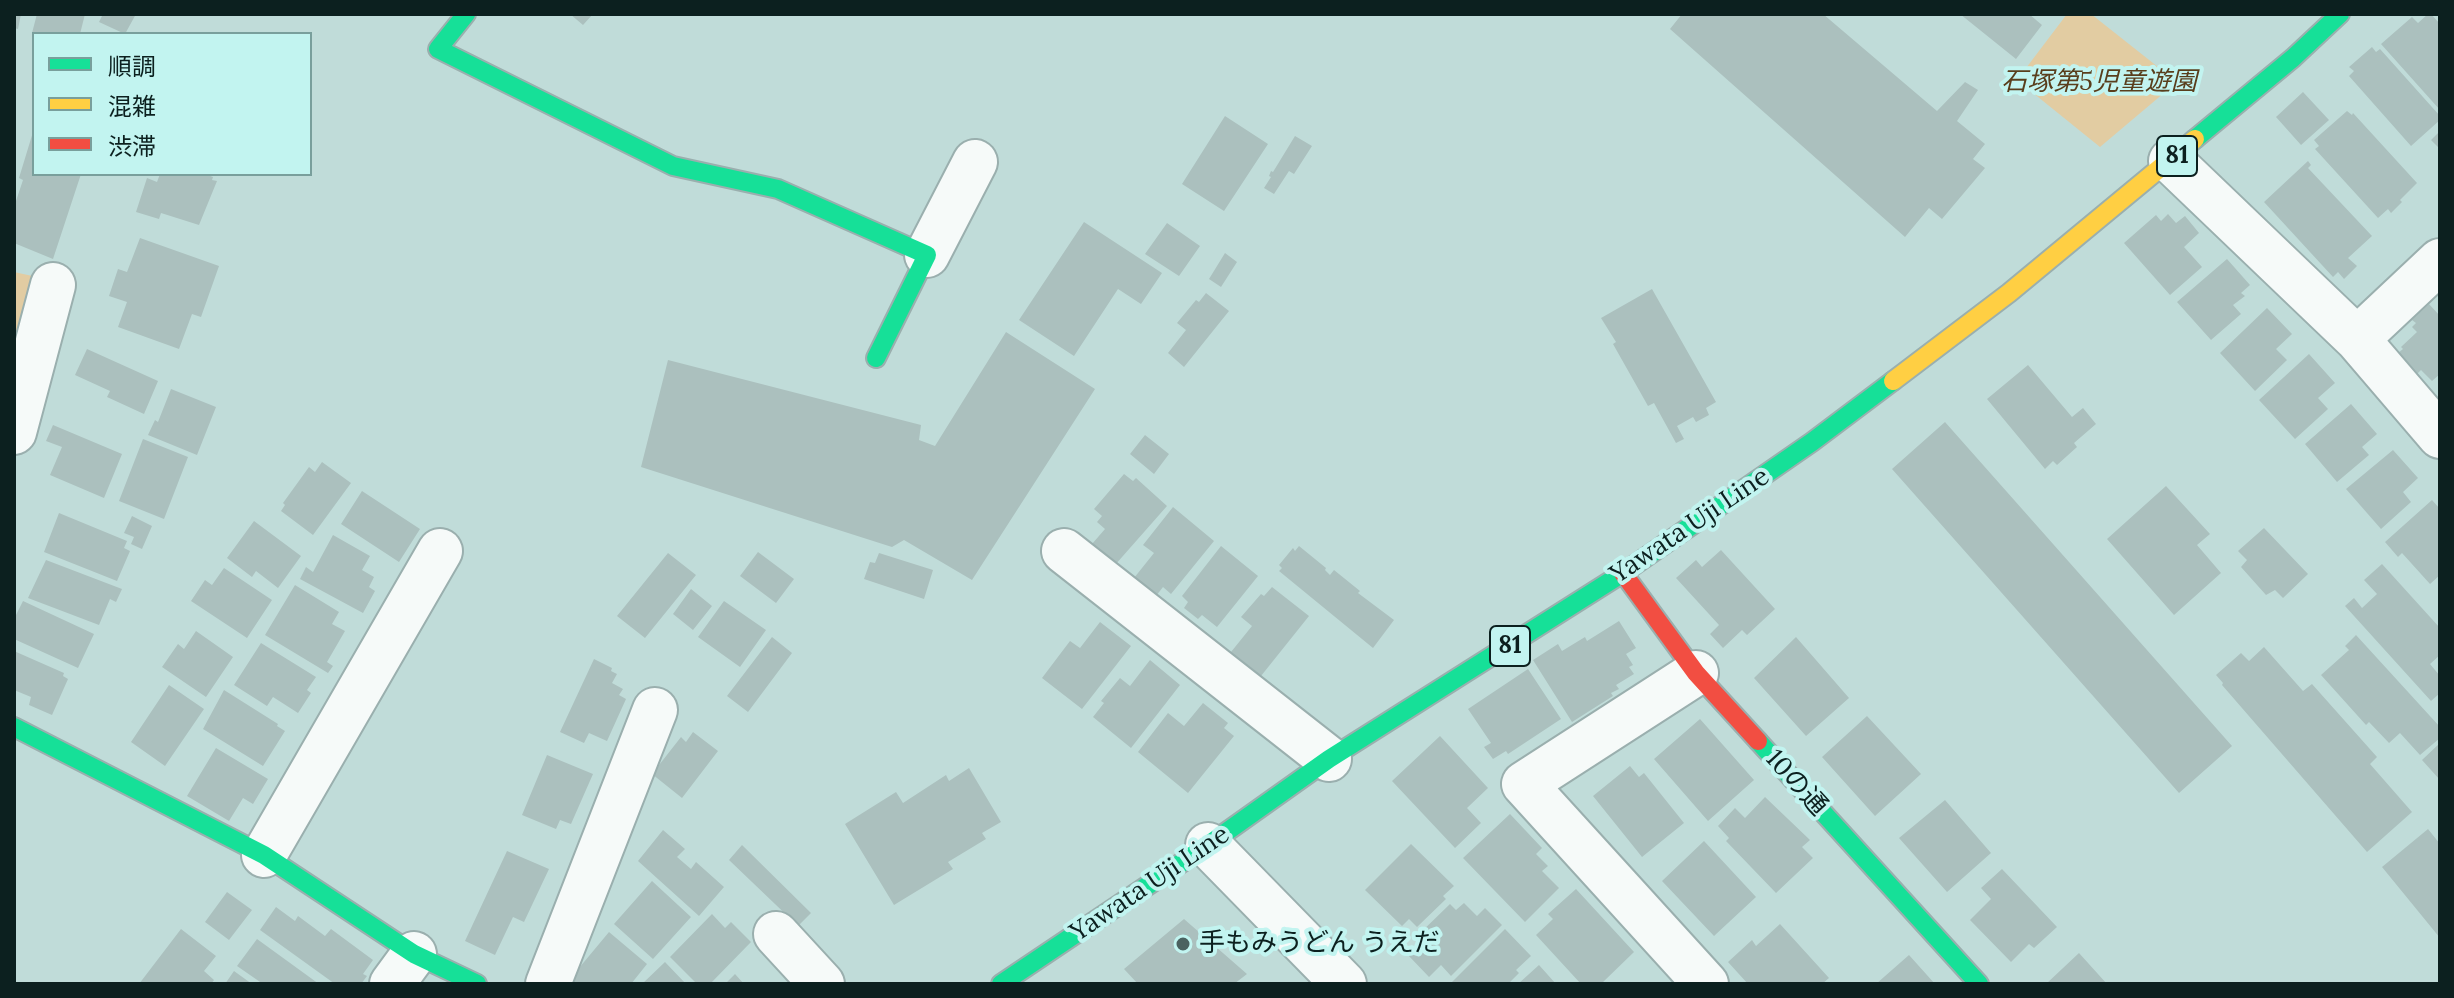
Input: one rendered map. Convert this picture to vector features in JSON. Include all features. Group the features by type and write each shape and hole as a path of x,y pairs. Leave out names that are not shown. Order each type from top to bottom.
{"street":[{"path":"466,14 438,49 673,166 778,189 927,255"},
{"name":"Yawata Uji Line","path":"1001,984 1208,845 1329,759 1623,573 1812,442 2009,293 2171,161 2340,14"},
{"path":"2171,161 2357,339 2440,436"},
{"path":"876,358 975,162"},
{"path":"2357,339 2440,261"},
{"path":"14,432 53,285"},
{"path":"264,855 440,551"},
{"path":"1064,551 1329,759"},
{"name":"10の通","path":"1623,573 1696,673 1979,984"},
{"path":"1696,673 1524,784 1706,984"},
{"path":"548,984 655,710"},
{"path":"14,727 264,855 403,969 477,984"},
{"path":"1208,845 1344,984"},
{"path":"776,934 822,984"}],"green space":[{"name":"石塚第5児童遊園","path":"2067,14 2091,14 2177,82 2100,147 2017,80"},
{"path":"14,272 37,277 14,363"}],"building":[{"path":"14,14 21,14 18,29 14,28"},
{"path":"37,14 85,14 80,32 32,32"},
{"path":"103,14 136,14 126,32 99,22"},
{"path":"570,14 593,14 583,25"},
{"path":"1682,14 1823,14 1937,111 1965,82 1978,90 1957,121 1985,144 1973,159 1985,168 1942,219 1929,208 1905,237 1670,29"},
{"path":"1960,14 2029,14 2042,25 2016,59"},
{"path":"2428,14 2440,24 2440,110 2381,44 2412,17 2418,23"},
{"path":"2372,47 2376,52 2380,49 2440,116 2440,120 2411,146 2349,76 2354,71 2349,67"},
{"path":"2303,92 2329,120 2301,145 2276,117"},
{"path":"2347,111 2353,113 2417,183 2391,213 2388,209 2378,218 2315,149 2319,146 2314,140"},
{"path":"1225,116 1268,144 1224,211 1182,184"},
{"path":"2440,131 2440,149 2431,140"},
{"path":"32,135 32,176 80,176 53,259 14,243 14,207 23,180 19,178"},
{"path":"1295,136 1312,146 1294,174 1289,171 1274,194 1264,188 1271,171"},
{"path":"2308,161 2311,165 2308,168 2372,236 2348,258 2357,266 2344,279 2338,272 2333,277 2264,202"},
{"path":"159,176 210,176 217,181 199,225 161,213 159,219 136,212 147,178 157,182"},
{"path":"2168,214 2176,223 2185,216 2199,233 2184,247 2202,267 2170,295 2124,243 2156,215 2161,221"},
{"path":"1084,222 1162,273 1141,304 1118,289 1074,356 1019,320"},
{"path":"1167,223 1200,246 1179,276 1145,254"},
{"path":"140,238 219,266 201,317 192,314 179,349 118,327 127,302 109,296 118,269 127,272"},
{"path":"1225,253 1237,262 1221,287 1209,279"},
{"path":"2227,259 2250,285 2241,293 2245,296 2233,305 2241,314 2211,340 2177,302"},
{"path":"1652,289 1716,402 1706,408 1709,415 1696,422 1693,417 1677,426 1684,439 1676,443 1654,403 1648,406 1601,318"},
{"path":"1206,293 1229,311 1184,367 1168,353 1186,330 1177,323"},
{"path":"2429,304 2440,316 2440,374 2432,381 2421,370 2417,374 2398,353 2417,332 2412,327 2416,323 2412,320"},
{"path":"2267,308 2292,334 2276,349 2287,360 2255,391 2220,353"},
{"path":"1006,332 1095,389 972,580 904,540 892,547 641,467 668,360 921,425 919,440 935,446"},
{"path":"87,349 158,381 144,414 107,397 110,391 75,375"},
{"path":"2309,354 2335,383 2318,398 2328,409 2295,439 2259,400"},
{"path":"2028,365 2072,417 2083,408 2096,424 2074,443 2077,447 2057,465 2053,461 2045,469 1987,399"},
{"path":"171,389 216,407 197,455 148,435 155,420 158,422"},
{"path":"2351,404 2377,434 2362,447 2369,455 2337,482 2305,444"},
{"path":"1945,422 2232,746 2179,793 1892,469"},
{"path":"53,425 122,454 104,498 50,475 62,447 46,441"},
{"path":"1145,435 1169,454 1154,474 1130,454"},
{"path":"143,439 188,457 164,519 119,501"},
{"path":"2393,450 2418,478 2403,492 2411,502 2381,529 2346,489"},
{"path":"322,462 351,483 313,535 281,511 285,505 283,503 309,467 315,472"},
{"path":"1124,474 1133,481 1136,478 1167,506 1115,565 1092,544 1105,529 1097,522 1102,516 1094,509"},
{"path":"2166,486 2210,534 2197,545 2221,573 2174,615 2107,539"},
{"path":"362,491 420,529 399,562 341,524"},
{"path":"2432,500 2440,509 2440,575 2430,584 2402,553 2398,557 2385,542"},
{"path":"1173,507 1214,541 1171,594 1163,587 1156,596 1134,578 1154,553 1143,545"},
{"path":"59,513 127,541 124,548 130,551 117,581 44,552"},
{"path":"132,516 152,526 142,549 131,544 134,537 124,533"},
{"path":"254,521 301,556 278,588 256,571 252,577 227,558"},
{"path":"2264,528 2308,574 2283,598 2275,590 2266,595 2241,567 2247,560 2238,551"},
{"path":"333,535 370,556 362,570 374,577 369,587 375,591 363,613 300,579 306,567 313,572"},
{"path":"1221,546 1258,576 1217,627 1202,615 1198,619 1184,608 1188,602 1182,596"},
{"path":"1299,546 1330,575 1334,570 1394,620 1373,648 1279,571 1282,568 1279,565 1293,548 1295,551"},
{"path":"1721,550 1775,609 1747,635 1742,630 1723,648 1710,634 1719,625 1676,578 1696,560 1702,567"},
{"path":"758,552 794,579 776,603 740,576"},
{"path":"668,553 696,575 645,638 617,616"},
{"path":"879,553 933,570 924,599 864,579 870,562 875,563"},
{"path":"46,560 122,589 116,602 110,599 99,625 28,598"},
{"path":"2382,564 2440,628 2440,655 2430,664 2440,676 2440,693 2431,701 2345,606 2354,598 2362,608 2377,594 2364,580"},
{"path":"224,568 272,600 247,638 191,601 205,580 212,585"},
{"path":"295,585 339,612 332,624 345,631 327,662 333,666 328,673 265,635"},
{"path":"1272,587 1309,616 1261,676 1231,652 1252,626 1241,617 1261,594 1264,596"},
{"path":"691,589 712,606 693,630 673,614"},
{"path":"23,601 94,634 78,668 14,639 14,619"},
{"path":"724,601 766,630 740,667 698,637"},
{"path":"1619,621 1636,648 1626,654 1633,665 1629,667 1634,674 1616,685 1619,689 1611,693 1613,696 1572,722 1533,660 1558,644 1562,651 1585,637 1587,641"},
{"path":"1100,622 1131,646 1082,709 1042,678 1070,641 1080,648"},
{"path":"196,631 233,657 206,697 162,667 178,644 184,649"},
{"path":"2356,635 2440,727 2440,738 2420,755 2400,733 2389,743 2369,722 2366,725 2321,675 2349,650 2345,646"},
{"path":"772,637 792,653 748,712 727,696"},
{"path":"1796,637 1849,698 1806,736 1754,678"},
{"path":"261,643 316,677 307,690 311,693 298,713 273,697 267,706 234,685"},
{"path":"2264,647 2303,691 2312,684 2377,757 2370,764 2412,812 2367,852 2216,675 2241,653 2249,661"},
{"path":"14,651 64,673 63,676 68,679 52,715 29,705 31,697 14,690"},
{"path":"594,659 617,674 612,683 623,689 619,695 626,699 607,741 589,733 584,743 560,732"},
{"path":"1150,660 1180,685 1131,748 1093,717 1104,703 1101,701 1120,678 1130,686"},
{"path":"1528,669 1561,719 1508,754 1506,751 1493,759 1484,747 1491,743 1468,709"},
{"path":"169,685 204,709 165,766 131,742"},
{"path":"224,690 285,731 263,766 203,729"},
{"path":"1203,703 1228,723 1224,728 1234,736 1188,793 1138,752 1168,713 1184,726"},
{"path":"1867,716 1921,774 1875,816 1822,757"},
{"path":"1700,719 1754,780 1708,821 1654,759"},
{"path":"693,732 718,751 682,798 652,774 681,737 686,742"},
{"path":"1440,736 1488,788 1467,808 1481,823 1455,848 1392,781"},
{"path":"2440,743 2440,780 2422,760"},
{"path":"216,748 268,779 253,804 243,798 229,821 187,796"},
{"path":"547,755 593,774 571,824 560,820 556,829 522,815"},
{"path":"1630,766 1639,777 1644,773 1684,823 1642,857 1593,796"},
{"path":"969,768 1001,822 982,833 986,839 948,862 953,869 894,905 845,824 896,792 903,803 946,775 949,781"},
{"path":"1765,797 1810,840 1802,847 1813,858 1776,893 1726,841 1729,838 1718,826 1735,808 1745,818"},
{"path":"1945,800 1991,853 1947,892 1899,838"},
{"path":"1510,814 1542,848 1536,854 1548,866 1542,871 1559,888 1525,922 1463,858"},
{"path":"2428,829 2440,844 2440,938 2382,867"},
{"path":"663,830 685,849 677,857 691,869 696,862 724,887 699,916 638,861"},
{"path":"1704,841 1756,897 1714,936 1662,881"},
{"path":"1411,844 1454,886 1443,896 1446,899 1417,927 1409,919 1402,926 1365,890"},
{"path":"742,845 811,913 798,926 729,860"},
{"path":"507,851 549,869 524,922 513,917 495,955 465,941"},
{"path":"2002,869 2057,927 2034,948 2029,944 2011,962 1970,920 1991,899 1981,888"},
{"path":"652,881 691,917 653,959 614,924"},
{"path":"1576,889 1634,952 1601,984 1581,984 1536,935 1553,919 1548,914"},
{"path":"227,892 252,910 229,940 205,922"},
{"path":"1464,903 1477,916 1485,908 1502,925 1451,976 1441,965 1429,977 1407,954 1418,943 1414,939 1450,904 1456,910"},
{"path":"276,907 295,921 298,916 325,936 331,929 373,960 363,974 367,976 361,984 335,984 260,930"},
{"path":"712,914 725,928 731,922 751,942 710,984 697,984 670,957"},
{"name":"手もみうどん うえだ","path":"1184,919 1247,974 1234,984 1138,984 1124,969"},
{"path":"1780,924 1829,978 1822,984 1748,984 1728,962 1752,940 1756,946"},
{"path":"181,929 216,956 204,971 214,980 211,984 139,984"},
{"path":"1505,929 1531,956 1516,970 1519,973 1508,984 1450,984"},
{"path":"609,932 647,964 631,984 573,984 569,980"},
{"path":"257,939 319,984 263,984 237,966"},
{"path":"2079,953 2107,984 2046,984"},
{"path":"1909,955 1935,984 1876,984"},
{"path":"665,962 686,984 642,984"},
{"path":"1539,965 1556,984 1518,984"},
{"path":"234,971 252,984 225,984"},
{"path":"735,974 744,984 725,984"}],"traffic: fast":[{"path":"466,14 438,49 673,166 778,189 927,255 876,358"},
{"path":"2195,139 2293,58 2340,14"},
{"path":"1001,984 1208,845 1329,759 1623,573 1812,442 1893,381"},
{"path":"14,727 264,855 414,954 477,984"},
{"path":"1758,741 1979,984"}],"traffic: slow":[{"path":"1893,381 2009,293 2195,139"}],"traffic: jam":[{"path":"1623,573 1696,673 1758,741"}],"place":[{"name":"手もみうどん うえだ","path":"1183,944"}]}
